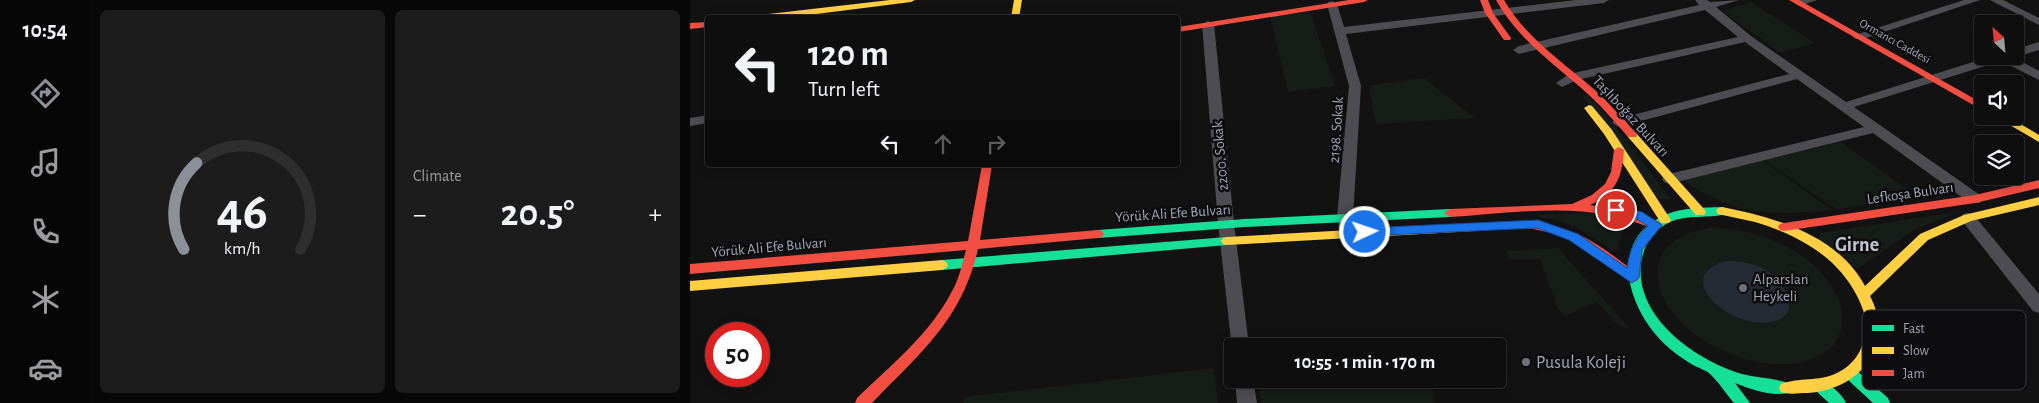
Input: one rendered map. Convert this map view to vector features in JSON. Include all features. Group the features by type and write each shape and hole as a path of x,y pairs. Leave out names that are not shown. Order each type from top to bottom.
{"main road":[{"path":"808,12 814,0"},
{"path":"784,15 808,12 833,5 911,0"},
{"path":"1016,15 1018,0"},
{"path":"1180,30 1364,0"},
{"path":"1484,0 1499,30 1531,60"},
{"name":"Ormancı Caddesi","path":"1796,2 1974,102"},
{"name":"Taşlıboğaz Bulvarı","path":"1502,5 1511,23 1534,48 1573,77 1620,122 1700,212"},
{"path":"690,26 705,24"},
{"name":"Taşlıboğaz Bulvarı","path":"1558,81 1577,96 1608,132 1660,222"},
{"path":"2015,125 2039,139"},
{"path":"1572,208 1595,199 1612,188 1619,169 1619,150"},
{"path":"862,403 933,330 958,294 968,262 987,167"},
{"name":"Lefkoşa Bulvarı","path":"1784,227 1975,199 2039,184"},
{"path":"1864,294 1924,237 1968,218 2034,202 2039,214"},
{"name":"Yörük Ali Efe Bulvarı","path":"690,269 1226,223 1345,217 1572,208 1616,210 1660,222"},
{"path":"1862,363 1852,374 1836,382 1793,389 1768,387 1743,381 1714,370 1694,358 1660,330 1637,295 1632,278 1636,250 1641,241 1660,222 1700,212 1742,214 1784,227 1804,237 1834,258 1856,282 1864,294 1870,310"},
{"path":"690,286 1228,241 1346,233 1538,224 1555,228 1604,256 1632,278"},
{"path":"1714,370 1742,403"},
{"path":"1852,374 1862,383"},
{"path":"1836,382 1837,402"},
{"path":"1820,386 1837,402"},
{"path":"1869,390 1883,403"}],"street":[{"path":"1339,31 1489,13 1502,5 1604,0"},
{"path":"1519,50 1534,48 1704,4 1734,0"},
{"path":"1796,2 1812,0"},
{"path":"1859,37 1975,0"},
{"path":"1995,0 2039,22"},
{"name":"2198. Sokak","path":"1332,4 1355,86 1345,217 1346,233"},
{"path":"1704,4 1747,38 1842,107 1975,199"},
{"name":"2200. Sokak","path":"1208,24 1226,223 1239,338"},
{"path":"1558,81 1747,38"},
{"path":"2024,50 2039,46"},
{"path":"1842,107 1975,65"},
{"path":"2020,65 2039,76"},
{"path":"1620,122 1798,75"},
{"path":"690,122 705,120"},
{"path":"1669,179 1873,129"},
{"path":"1968,218 2039,306"},
{"path":"1245,388 1247,403"}],"shaded area":[{"path":"1751,2 1815,43 1780,53 1722,11"},
{"path":"1310,12 1335,86 1288,92 1270,16"},
{"path":"1424,78 1475,118 1375,124 1369,85"},
{"path":"1587,95 1601,109 1672,200 1654,198 1594,110 1582,97"},
{"path":"1841,142 1921,199 1836,209 1764,160"},
{"path":"1761,159 1832,210 1790,213 1753,211 1717,200 1680,178"},
{"path":"1962,211 1916,229 1857,269 1820,239 1820,233"},
{"path":"1614,213 1626,221 1617,250 1613,252 1596,239 1578,229 1559,221 1538,217 1537,214"},
{"path":"1711,228 1730,229 1768,238 1803,256 1818,269 1830,284 1839,301 1841,310 1842,324 1840,334 1834,344 1824,353 1811,360 1790,364 1766,363 1731,355 1700,338 1682,324 1669,308 1660,291 1657,274 1660,258 1669,245 1686,234"},
{"path":"1558,248 1630,329 1618,325 1597,302 1565,316 1558,309 1540,259 1509,259 1506,251"},
{"path":"1725,261 1751,264 1773,275 1785,290 1789,307 1787,313 1781,319 1770,322 1755,322 1739,318 1724,310 1712,300 1705,290 1703,279 1710,269"},
{"path":"1214,368 1218,403 963,403 964,397"},
{"path":"1259,388 1432,388 1435,403 1261,403"}],"traffic: fast":[{"path":"1722,211 1679,215 1663,220 1656,225 1643,238 1636,254 1634,270 1636,287 1651,319 1662,333 1687,354 1713,369 1741,380 1786,388"},
{"path":"1098,234 1245,223 1450,213"},
{"path":"942,265 1227,241"},
{"path":"1716,372 1743,403"},
{"path":"1851,374 1862,384"},
{"path":"1820,386 1839,403"},
{"path":"1869,390 1883,403"}],"traffic: slow":[{"path":"785,15 911,0"},
{"path":"1016,15 1018,0"},
{"path":"1589,108 1608,132 1665,220"},
{"path":"2015,125 2039,139"},
{"path":"1632,135 1700,212"},
{"path":"1864,294 1924,237 1968,218 2039,201"},
{"path":"1722,211 1768,222 1812,241 1837,260 1857,283 1870,310"},
{"path":"1227,241 1475,227"},
{"path":"690,286 942,265"},
{"path":"1786,388 1817,386 1841,378 1859,365 1862,360"}],"traffic: jam":[{"path":"1180,30 1364,0"},
{"path":"1484,0 1489,13 1507,38"},
{"path":"1500,0 1518,28 1529,40 1592,93 1632,135"},
{"path":"1793,0 1974,102"},
{"path":"690,26 705,24"},
{"path":"1576,206 1596,197 1609,187 1616,172 1619,150"},
{"path":"862,403 926,338 938,324 957,295 963,282 972,250 987,167"},
{"path":"1784,227 1975,199 2039,184"},
{"path":"1450,213 1554,207 1581,208 1632,216 1656,225"},
{"path":"1513,225 1533,225 1550,228 1579,238 1605,255 1633,278"},
{"path":"690,269 1098,234"}],"place":[{"name":"Alparslan Heykeli","path":"1743,288"},
{"name":"Pusula Koleji","path":"1526,362"}],"district":[{"name":"Girne","path":"1857,244"}],"route":[{"path":"1365,232 1538,224 1555,228 1574,237 1604,256 1632,278 1632,265 1636,250 1648,232 1656,225 1638,215 1616,210"}]}
